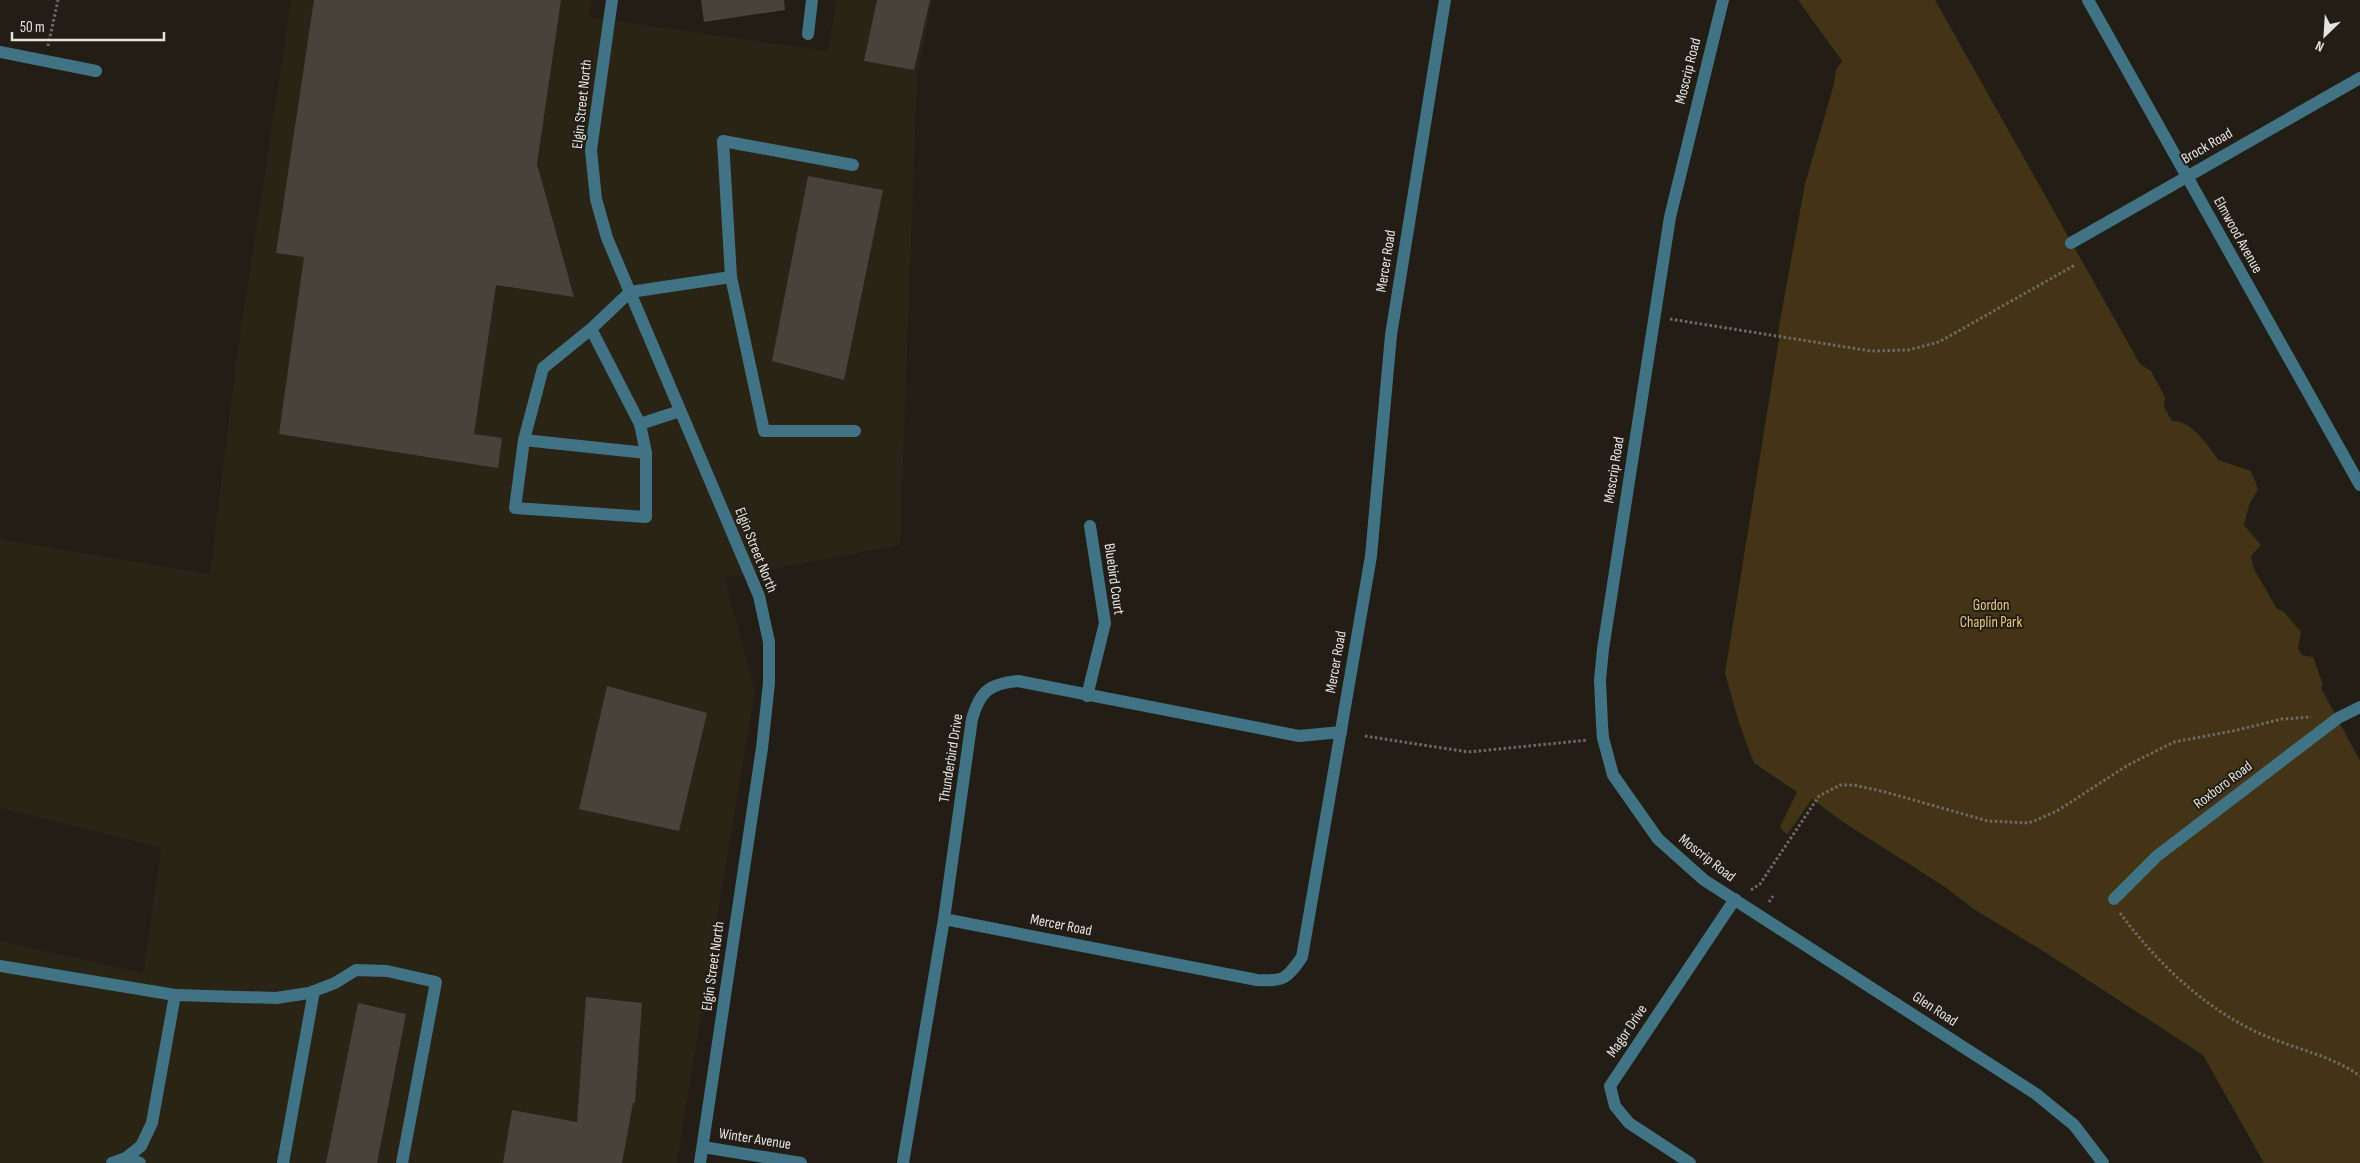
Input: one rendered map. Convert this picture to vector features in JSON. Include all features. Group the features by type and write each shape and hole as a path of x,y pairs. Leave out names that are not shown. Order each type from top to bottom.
{"street":[{"name":"Elgin Street North","path":"612,0 591,150 596,199 607,238 759,596 769,642 769,683 762,748 700,1163"},
{"path":"808,34 812,0"},
{"name":"Mercer Road","path":"944,919 1257,980 1279,981 1292,972 1302,957 1371,556 1391,335 1445,0"},
{"name":"Moscrip Road","path":"1723,0 1676,186 1654,316 1603,649 1600,680 1603,738 1613,775 1658,839 1704,880 1735,899"},
{"name":"Elmwood Avenue","path":"2088,0 2360,485"},
{"path":"0,52 96,71"},
{"name":"Brock Road","path":"2070,243 2360,78"},
{"path":"853,165 723,141 731,278 764,431 855,432"},
{"path":"591,328 640,424 646,453 646,517 515,508 524,440 544,368 630,292 731,278"},
{"path":"640,424 680,411"},
{"path":"524,440 646,453"},
{"name":"Bluebird Court","path":"1087,696 1105,623 1090,526"},
{"name":"Thunderbird Drive","path":"903,1163 944,919 972,719 983,694 998,683 1018,681 1299,736 1341,732"},
{"name":"Roxboro Road","path":"2114,899 2157,856 2338,718 2360,707"},
{"name":"Magor Drive","path":"1690,1163 1629,1123 1615,1106 1610,1086 1735,899"},
{"name":"Glen Road","path":"1735,899 2036,1094 2074,1125 2103,1163"},
{"path":"0,966 175,995 276,998 314,991 335,983 356,970 387,971 436,982 402,1163"},
{"path":"283,1163 314,991"},
{"path":"112,1163 126,1158 141,1146 152,1123 175,995"},
{"name":"Winter Avenue","path":"703,1147 801,1163"},
{"path":"126,1158 140,1163"}],"path":[{"path":"45,61 58,0"},
{"path":"1654,316 1872,351 1908,350 1939,342 2075,265"},
{"path":"1735,899 1760,884 1819,796 1840,786 1854,785 1885,792 1988,822 2029,823 2057,811 2136,760 2174,742 2233,731 2282,719 2319,716"},
{"path":"1364,736 1468,752 1603,738"},
{"path":"1718,872 1724,863"},
{"path":"1768,905 1773,896"},
{"path":"2114,899 2117,908 2130,927 2168,968 2219,1011 2262,1035 2343,1066 2360,1076"}],"shaded area":[{"path":"291,0 592,0 589,17 828,51 836,0 932,0 917,79 900,545 725,578 755,692 677,1163 0,1163 0,941 143,973 161,848 0,808 0,539 210,574 236,361"}],"green space":[{"name":"Gordon Chaplin Park","path":"1798,0 1935,0 2140,364 2151,371 2165,397 2164,407 2172,421 2186,425 2198,434 2210,447 2218,460 2251,471 2258,489 2249,505 2244,525 2261,545 2251,556 2254,569 2277,609 2283,611 2301,632 2298,648 2302,655 2313,657 2323,685 2321,688 2360,761 2360,1163 2264,1163 2203,1055 2040,949 1975,910 1945,887 1843,822 1812,799 1787,835 1780,827 1797,792 1754,763 1739,723 1725,673 1779,339 1778,332 1805,184 1834,84 1836,70 1842,61"}],"building":[{"path":"314,0 561,0 537,164 574,297 496,285 474,434 502,438 498,468 279,434 304,257 276,253"},
{"path":"701,0 784,0 785,10 704,22"},
{"path":"877,0 930,0 914,70 864,61"},
{"path":"808,176 883,190 844,380 772,361"},
{"path":"607,686 707,713 679,831 579,809"},
{"path":"586,997 642,1003 635,1103 633,1103 622,1163 503,1163 512,1110 577,1122"},
{"path":"358,1003 406,1014 377,1163 326,1163"}]}
